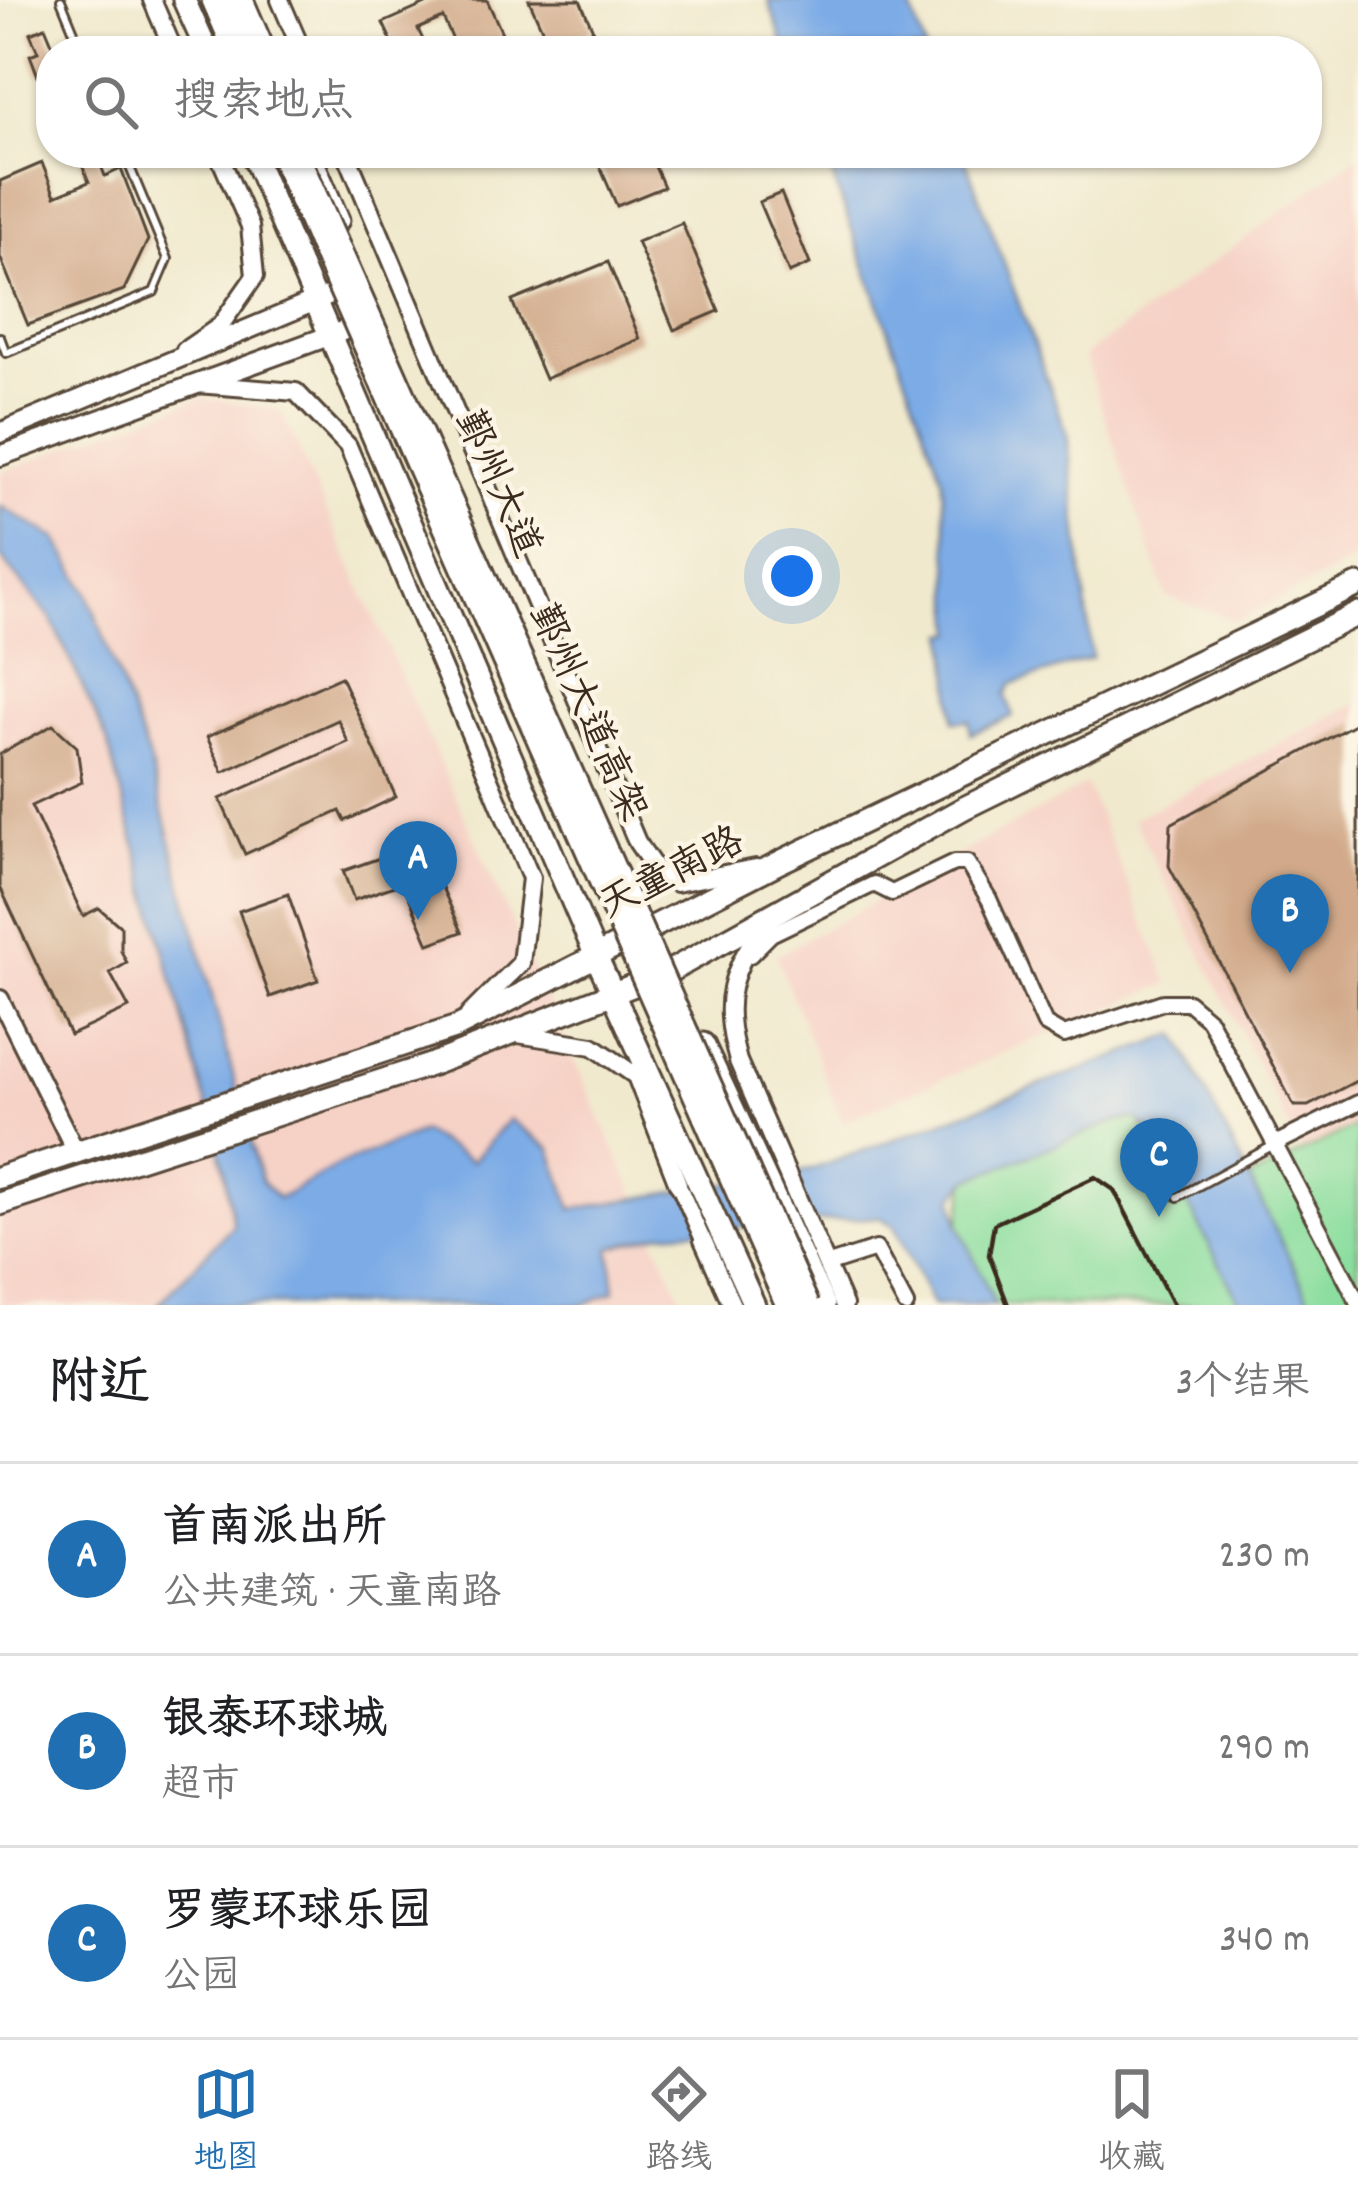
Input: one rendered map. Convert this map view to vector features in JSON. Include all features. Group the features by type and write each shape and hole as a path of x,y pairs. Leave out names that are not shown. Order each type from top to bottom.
{"main road":[{"path":"184,0 200,36"},
{"path":"213,0 229,36"},
{"path":"229,0 245,36"},
{"path":"242,0 258,36"},
{"path":"259,168 614,993 689,1179 727,1241 754,1305"},
{"name":"鄞州大道高架","path":"287,168 787,1305"},
{"name":"鄞州大道高架","path":"304,168 808,1305"},
{"name":"鄞州大道","path":"315,168 670,971 756,1158 801,1232 824,1305"},
{"path":"0,433 364,280"},
{"path":"0,457 380,316"},
{"name":"天童南路","path":"0,1177 457,1028 780,862 1358,586"},
{"path":"0,1204 430,1065 499,1034 670,971 964,808 1358,614"}],"street":[{"path":"152,0 168,36"},
{"path":"280,0 296,36"},
{"path":"169,362 220,326 255,276 250,226 225,168"},
{"name":"鄞州大道","path":"352,168 637,842 658,873 676,883 780,862"},
{"path":"196,384 296,392 348,446 531,878 520,963 457,1028"},
{"path":"738,967 771,934 874,884 892,893 954,863 967,863 989,898 1045,1024 1064,1035 1163,1002 1188,1002 1209,1020 1358,1301"},
{"path":"797,900 770,915 738,967 729,987 728,1025 782,1165 801,1232 826,1265 844,1305"},
{"path":"0,999 76,1154"},
{"path":"499,1034 539,1034 593,1046 636,1076 689,1179 703,1240 731,1305"},
{"path":"1275,1144 1358,1103"},
{"path":"826,1265 877,1249 906,1305"}],"lane":[{"path":"62,0 76,36"},
{"path":"0,337 6,353 154,292 168,259 130,168"},
{"path":"1178,1197 1275,1144"}],"shaded area":[{"path":"1358,156 1358,558 1237,621 1166,596 1084,356"},
{"path":"202,397 281,411 685,1305 0,1305 0,472"},
{"path":"1358,703 1358,1125 1302,1152 1133,819"},
{"path":"1086,784 1169,983 842,1121 776,956"}],"green space":[{"path":"1138,1119 1191,1207 1358,1125 1358,1305 995,1305 959,1226 967,1179 1116,1121"}],"water":[{"path":"768,0 908,0 921,36 781,36"},
{"path":"829,168 969,168 1067,433 1092,658 1012,684 1006,695 1013,716 971,734 969,720 954,721 947,633 955,633 942,477"},
{"path":"0,506 57,539 87,592 149,759 261,1180 278,1199 339,1165 422,1132 472,1161 509,1119 551,1149 572,1209 811,1170 1177,1034 1313,1305 1241,1305 1151,1134 1138,1119 1116,1121 967,1180 954,1198 959,1225 995,1305 932,1305 894,1226 879,1217 662,1233 610,1248 615,1291 582,1305 158,1305 233,1225 223,1164 107,740 52,620 0,556"}],"building":[{"path":"435,0 487,0 503,36 451,36 443,18 418,29 421,36 389,36 383,23"},
{"path":"529,0 580,0 593,30 580,36 545,36"},
{"path":"45,27 49,36 36,36 36,47 30,33"},
{"path":"36,166 44,168 55,196 89,182 83,168 102,168 105,176 121,169 148,240 124,290 28,325 0,257 0,181"},
{"path":"601,168 656,168 664,187 617,206"},
{"path":"781,193 810,264 789,273 759,202"},
{"path":"682,223 719,311 674,330 637,242"},
{"path":"608,262 640,339 545,379 512,301"},
{"path":"341,677 396,797 345,821 340,811 245,854 220,799 348,742 338,720 223,772 207,737"},
{"path":"1358,722 1358,1080 1308,1106 1294,1106 1169,866 1171,824"},
{"path":"53,725 77,747 82,782 31,806 83,916 99,908 121,927 121,951 127,963 110,973 129,1008 70,1035 0,887 0,754"},
{"path":"422,843 462,932 429,944 403,883 354,900 343,871"},
{"path":"288,894 318,980 270,997 239,911"}],"railway":[{"path":"1008,1305 989,1255 994,1224 1095,1177 1114,1190 1173,1305"}],"place":[{"name":"首南派出所","path":"418,920"},
{"name":"银泰环球城","path":"1290,973"},
{"name":"罗蒙环球乐园","path":"1159,1217"}]}
